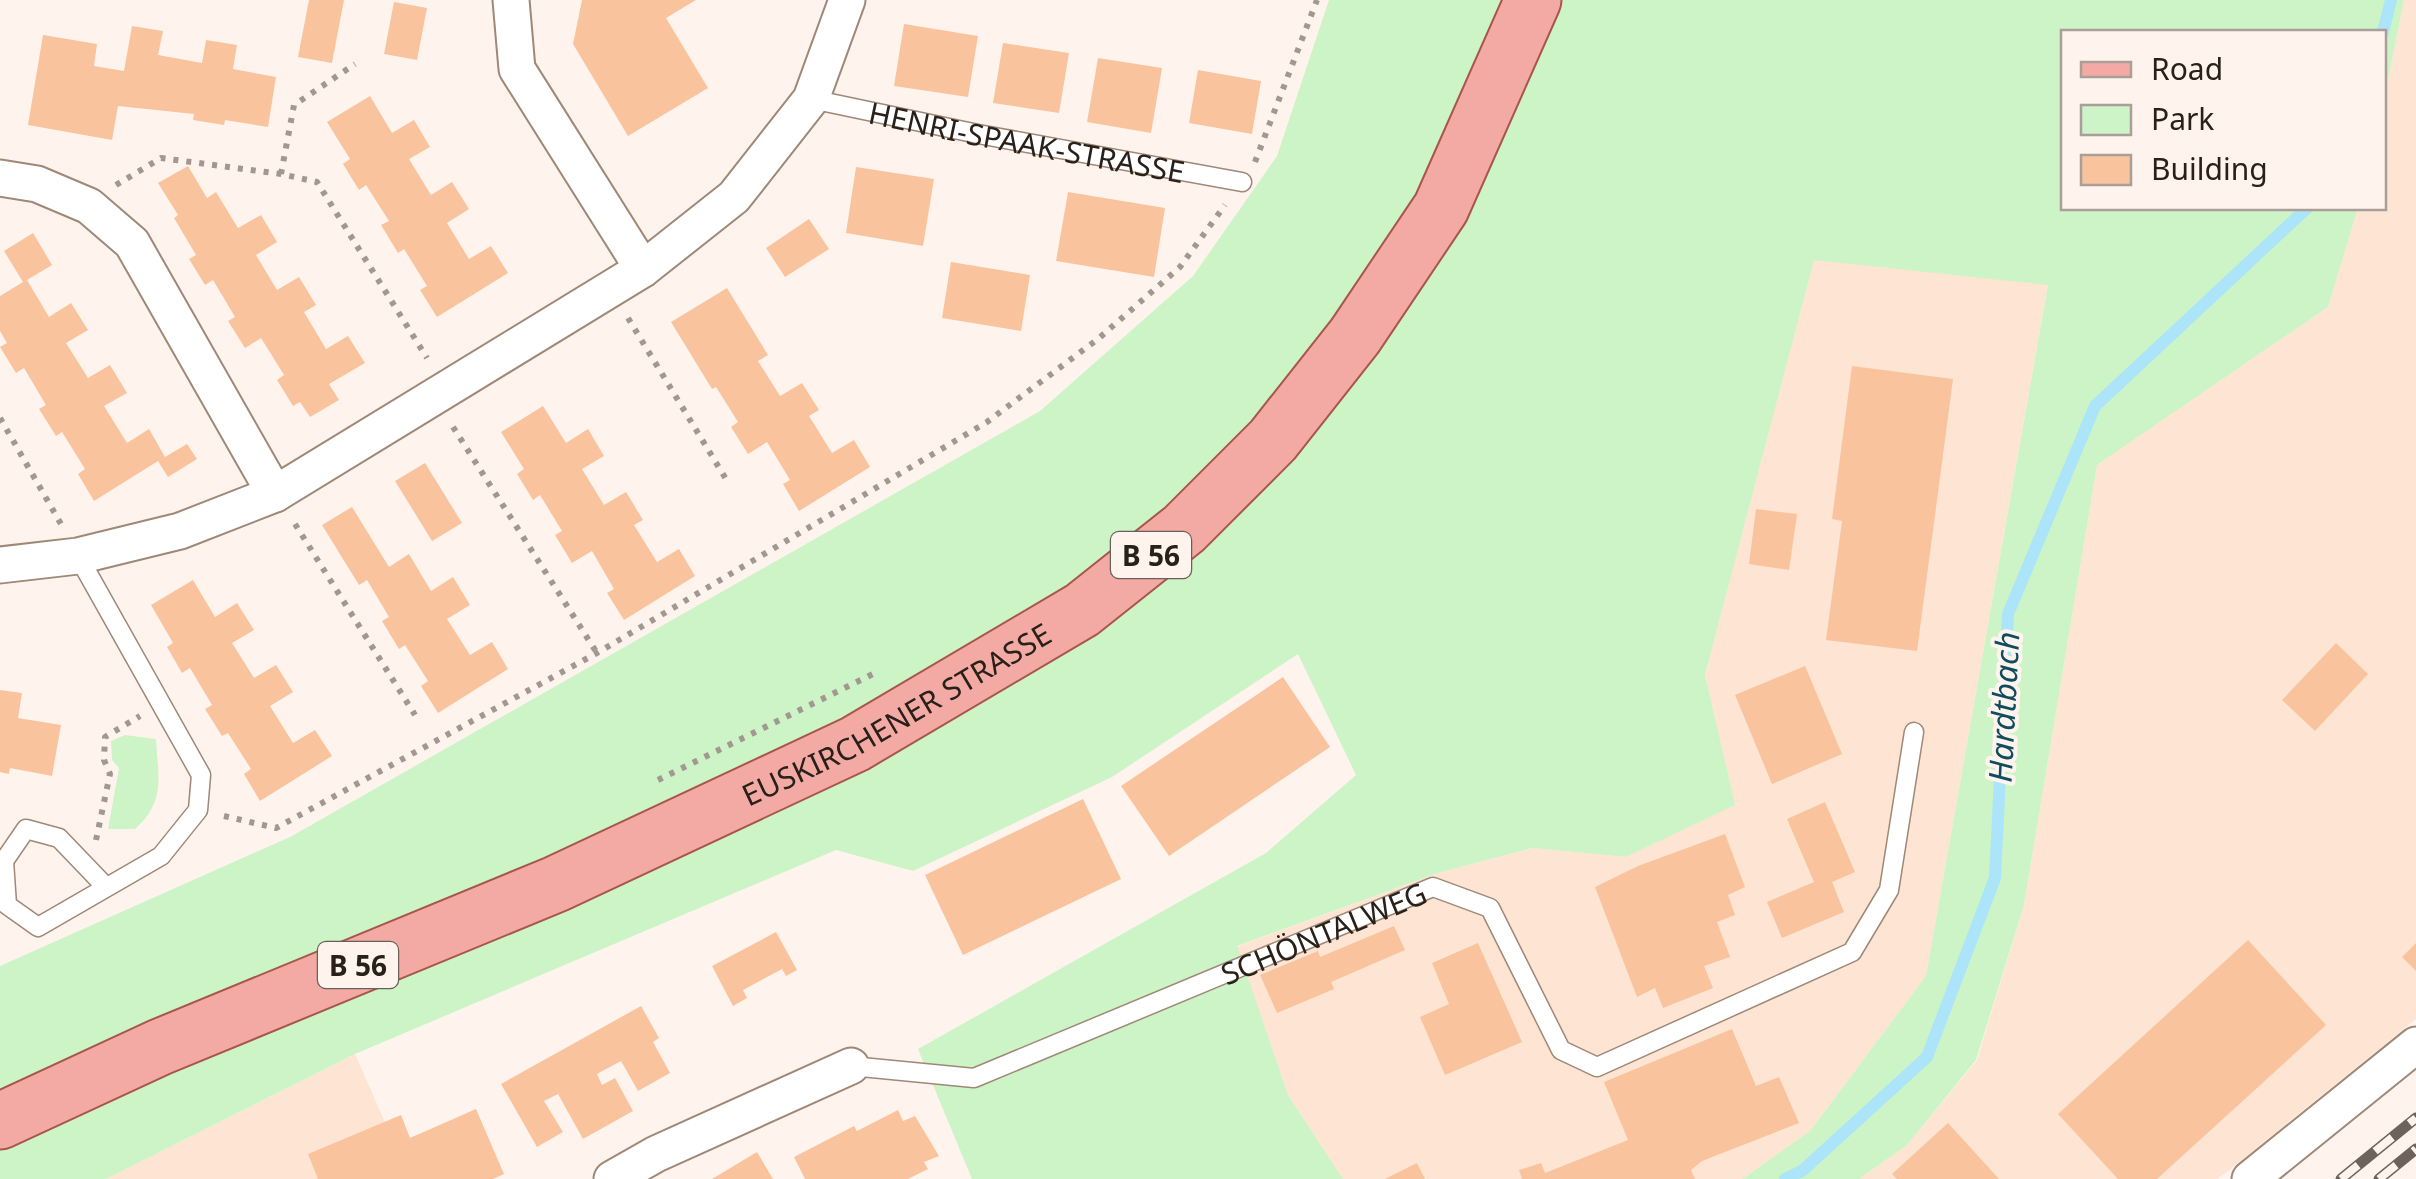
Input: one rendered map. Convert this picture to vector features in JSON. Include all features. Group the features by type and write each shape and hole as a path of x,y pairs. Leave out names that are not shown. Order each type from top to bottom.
{"main road":[{"name":"EUSKIRCHENER STRASSE","path":"0,1121 160,1047 556,884 855,744 1082,610 1184,529 1273,440 1355,336 1441,208 1533,0"}],"street":[{"path":"0,564 78,556 180,532 275,494 643,269 734,198 811,99 848,0"},
{"path":"504,2 517,69 643,269"},
{"path":"0,178 37,184 88,206 132,244 275,494"},
{"path":"2250,1179 2416,1045"},
{"name":"SCHÖNTALWEG","path":"612,1179 656,1154 851,1066"}],"lane":[{"name":"HENRI-SPAAK-STRASSE","path":"811,99 1242,182"},
{"path":"78,556 201,774 198,810 161,856 38,927 7,905 4,860 26,829 59,838 106,887"},
{"name":"SCHÖNTALWEG","path":"851,1066 974,1078 1433,887 1490,908 1561,1050 1597,1067 1852,952 1889,890 1914,732"}],"path":[{"path":"198,810 276,828 597,653 988,422 1098,340 1180,267 1261,152 1316,0"},
{"path":"281,174 294,105 355,64"},
{"path":"88,206 161,158 317,182 597,653"},
{"path":"609,287 729,484"},
{"path":"0,418 78,556"},
{"path":"275,494 415,714"},
{"path":"646,786 890,666"},
{"path":"77,858 98,838 110,774 104,760 105,737 162,706"}],"shaded area":[{"path":"2404,0 2416,0 2416,1019 2218,1179 1859,1179 1907,1145 1977,1060 2024,905 2097,465 2328,307 2357,210 2386,210 2386,90"},
{"path":"1814,259 2048,284 1926,976 1810,1131 1742,1179 1343,1179 1288,1095 1236,947 1438,873 1534,848 1626,857 1734,805 1705,675"},
{"path":"355,1054 410,1179 106,1179"}],"green space":[{"path":"1329,0 2404,0 2386,90 2386,30 2061,30 2061,210 2357,210 2328,307 2097,465 2024,905 1976,1060 1907,1145 1859,1179 1742,1179 1810,1131 1926,976 2048,285 1814,260 1705,675 1735,805 1626,857 1533,848 1438,873 1237,946 1288,1095 1343,1179 972,1179 918,1049 1266,853 1356,775 1298,654 1112,777 913,871 836,850 355,1054 106,1179 0,1179 0,966 290,837 1040,411 1193,276 1277,156"},
{"path":"125,735 156,739 158,788 152,809 135,829 108,829 119,768 112,760 111,741"}],"building":[{"path":"309,0 344,0 332,63 298,57"},
{"path":"582,0 696,0 666,18 708,88 628,136 573,44"},
{"path":"394,2 427,8 417,60 384,54"},
{"path":"904,24 978,36 968,97 894,86"},
{"path":"132,26 163,31 158,55 202,63 206,40 237,45 233,69 276,77 268,127 225,120 224,125 193,120 194,114 118,106 112,140 28,125 43,35 97,44 94,66 124,71"},
{"path":"1003,43 1069,53 1059,113 993,103"},
{"path":"1098,58 1162,68 1151,133 1087,122"},
{"path":"1198,70 1261,81 1252,134 1189,123"},
{"path":"370,96 392,133 414,120 430,147 409,159 431,195 452,182 469,209 447,223 469,259 491,246 508,273 437,317 420,290 427,286 404,249 398,253 381,225 389,221 366,185 359,190 343,164 350,159 327,122"},
{"path":"188,166 207,198 216,192 238,228 261,215 277,242 256,255 277,290 299,277 316,305 304,312 326,349 348,336 365,363 329,384 339,400 310,417 300,402 293,406 277,380 284,375 261,338 245,348 228,321 235,317 213,280 205,285 189,259 196,255 158,183"},
{"path":"856,167 934,179 923,246 846,233"},
{"path":"1068,192 1165,208 1154,277 1056,261"},
{"path":"809,219 829,249 785,277 766,248"},
{"path":"33,233 52,265 27,280 49,317 71,303 88,330 66,343 88,378 110,365 127,393 104,406 127,443 149,429 165,457 187,444 197,459 168,477 158,461 94,501 78,474 85,469 62,432 56,436 39,409 46,405 24,368 16,373 0,347 7,343 0,331 0,296 23,282 4,251"},
{"path":"951,262 1030,275 1021,331 942,318"},
{"path":"727,288 768,355 758,361 780,396 802,383 819,410 809,416 832,453 854,440 870,467 799,511 783,484 790,480 767,442 748,454 731,427 738,422 716,387 712,389 671,322"},
{"path":"1852,366 1953,379 1917,651 1826,640 1842,521 1832,519"},
{"path":"543,406 566,443 588,429 604,456 582,469 604,505 626,492 643,520 634,525 657,562 679,549 695,576 624,620 607,593 614,589 592,551 572,563 555,535 562,531 540,495 533,500 517,474 524,469 501,432"},
{"path":"425,463 462,523 432,541 395,481"},
{"path":"352,507 389,567 409,554 431,591 453,577 470,605 447,619 470,655 492,642 508,669 438,713 421,686 428,681 405,645 399,649 382,621 389,617 367,580 359,585 322,525"},
{"path":"1756,509 1797,514 1789,570 1749,564"},
{"path":"193,580 215,617 237,603 254,630 232,643 254,678 276,665 293,692 270,706 293,743 315,730 332,756 260,801 244,774 251,769 228,733 222,736 205,709 212,705 190,668 182,673 167,647 173,643 151,605"},
{"path":"2336,643 2368,674 2315,731 2282,700"},
{"path":"1805,666 1842,754 1772,784 1735,695"},
{"path":"1283,677 1330,747 1169,856 1121,786"},
{"path":"0,690 22,693 18,718 61,725 52,776 10,768 9,774 0,772"},
{"path":"1083,799 1121,879 963,955 925,875"},
{"path":"1825,802 1855,872 1832,882 1844,912 1782,938 1767,902 1814,882 1787,819"},
{"path":"1725,834 1745,887 1728,895 1735,915 1717,922 1730,957 1704,966 1713,988 1663,1008 1655,988 1637,997 1595,887 1638,866"},
{"path":"1394,926 1405,950 1331,982 1334,989 1277,1013 1260,975 1318,951 1320,957"},
{"path":"776,932 797,970 786,976 782,969 743,990 747,998 733,1006 712,966"},
{"path":"2248,940 2326,1025 2157,1179 2118,1179 2058,1114"},
{"path":"1478,943 1522,1042 1445,1075 1420,1017 1449,1004 1432,963"},
{"path":"2416,943 2416,971 2402,957"},
{"path":"641,1006 659,1038 653,1042 670,1073 638,1091 621,1061 597,1074 602,1085 615,1078 633,1111 583,1139 558,1094 544,1101 563,1132 537,1147 501,1084"},
{"path":"1732,1029 1756,1086 1779,1077 1799,1123 1702,1161 1691,1170 1695,1179 1522,1179 1519,1170 1541,1163 1545,1173 1628,1140 1604,1082"},
{"path":"476,1109 504,1174 493,1179 318,1179 308,1154 401,1115 410,1138"},
{"path":"898,1110 903,1121 915,1116 939,1156 924,1162 928,1169 908,1179 805,1179 794,1157 854,1126 857,1131"},
{"path":"1948,1123 1999,1179 1897,1179 1892,1174"},
{"path":"757,1152 773,1179 712,1179"},
{"path":"1417,1163 1425,1179 1385,1179"}],"waterway":[{"name":"Hardtbach","path":"2384,30 2391,0"},
{"name":"Hardtbach","path":"1785,1179 1802,1171 1927,1057 1995,878 2008,614 2095,406 2305,210"}],"railway":[{"path":"2341,1179 2416,1118"},
{"path":"2379,1179 2416,1149"}]}
